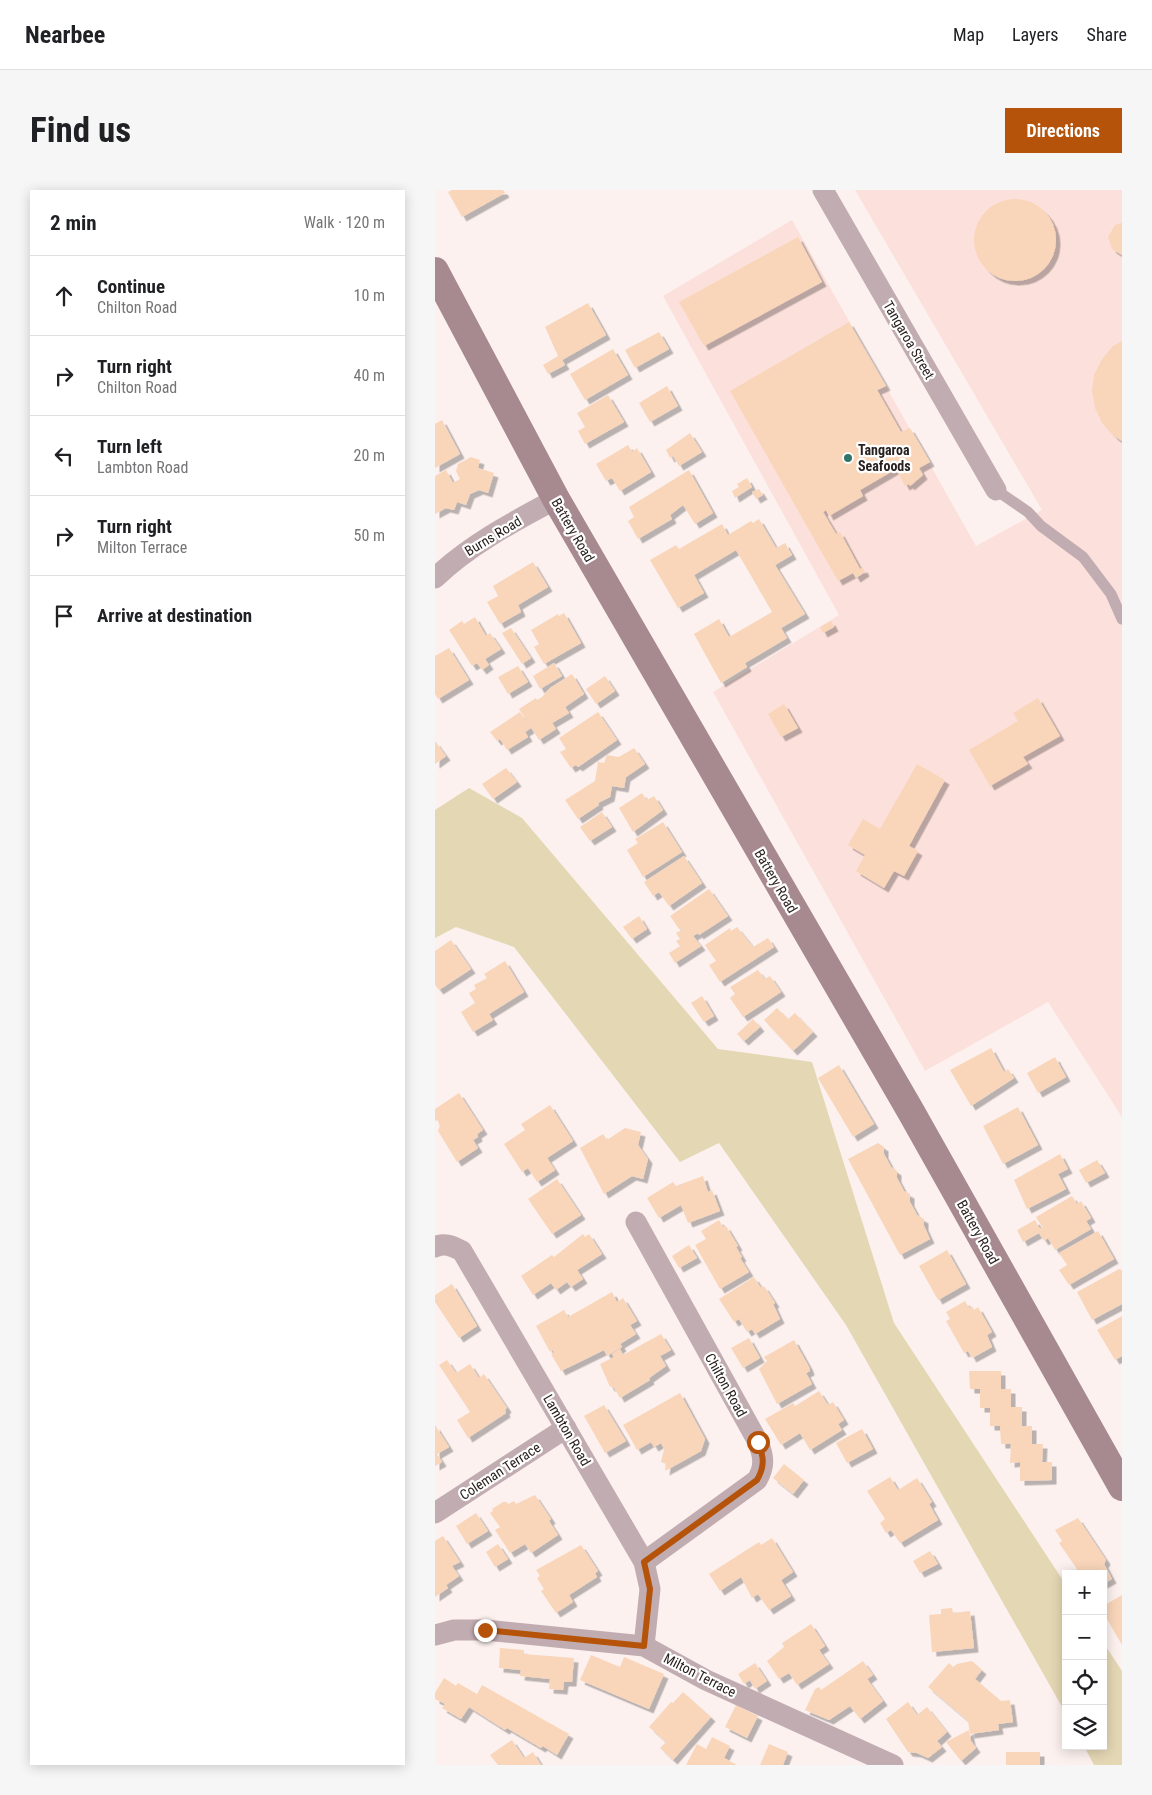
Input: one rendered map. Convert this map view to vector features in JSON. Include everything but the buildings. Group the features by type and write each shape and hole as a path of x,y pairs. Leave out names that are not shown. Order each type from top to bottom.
{"street":[{"name":"Tangaroa Street","path":"823,190 996,490"},
{"name":"Battery Road","path":"435,271 556,499 910,1110 1122,1488"},
{"name":"Burns Road","path":"435,578 461,555 479,543 556,499"},
{"name":"Chilton Road","path":"636,1222 758,1442 764,1458 763,1470 757,1480 644,1562"},
{"name":"Lambton Road","path":"435,1247 439,1245 453,1245 462,1251 644,1562 650,1589 644,1646"},
{"name":"Coleman Terrace","path":"435,1513 566,1428"},
{"name":"Milton Terrace","path":"435,1635 453,1630 485,1630 644,1646 706,1680 893,1765"}],"lane":[{"path":"996,490 1028,512 1041,526 1083,557 1111,594 1122,619"}],"shaded area":[{"path":"855,190 1122,190 1122,1117 1048,1002 925,1071 713,692 839,615 663,296 792,220 976,546 1042,510"},
{"path":"469,788 522,818 718,1049 812,1062 894,1323 1062,1579 1062,1707 846,1325 719,1143 680,1162 514,947 456,927 435,938 435,810"},
{"path":"1107,1648 1122,1671 1122,1765 1094,1765 1086,1750 1107,1750"}],"place":[{"name":"Tangaroa Seafoods","path":"848,458"}],"route":[{"path":"485,1630 644,1646 650,1589 649,1577 644,1562 757,1480 763,1470 764,1458 758,1442"}]}
